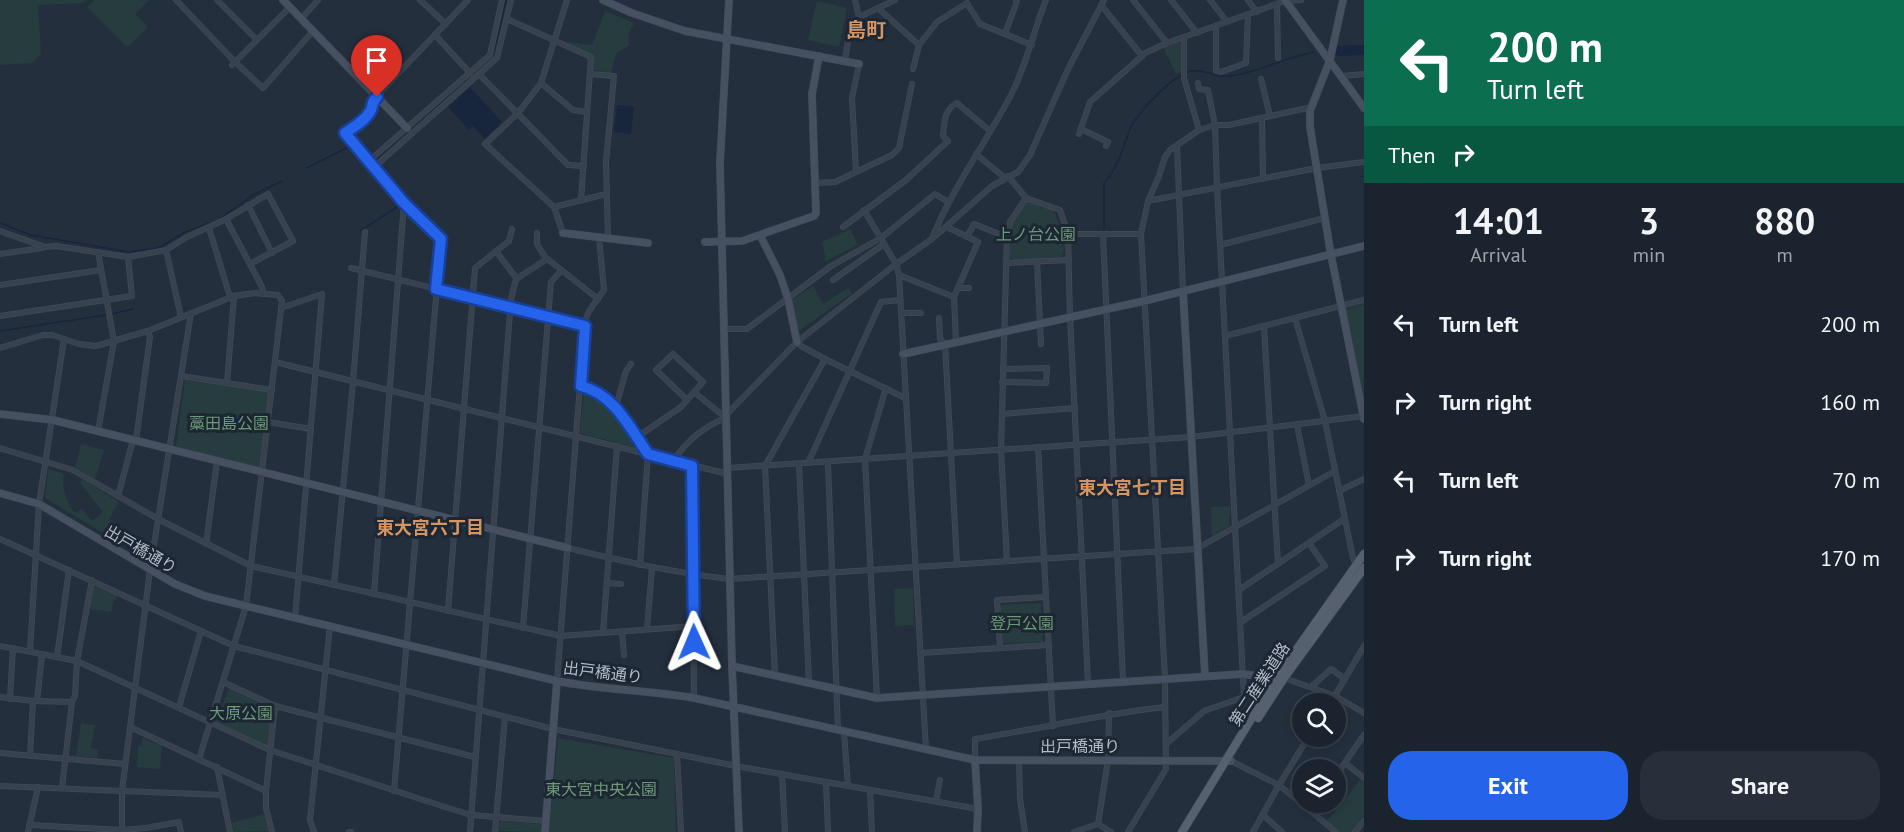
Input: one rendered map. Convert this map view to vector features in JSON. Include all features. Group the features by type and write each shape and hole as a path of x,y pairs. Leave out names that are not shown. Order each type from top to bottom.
{"main road":[{"name":"第二産業道路","path":"1182,832 1361,567 1364,554"},
{"name":"第二産業道路","path":"1188,832 1275,680 1361,567"}],"street":[{"path":"176,0 233,63 263,91 313,31"},
{"path":"217,0 256,39"},
{"path":"283,0 407,128"},
{"path":"301,19 318,0"},
{"path":"420,0 446,24"},
{"path":"394,791 441,239 404,203 345,133 363,120 370,110 372,101 468,0"},
{"path":"369,160 490,55 502,0"},
{"path":"375,168 497,58 511,0"},
{"path":"567,0 541,83 518,113 484,144 554,207 563,233 648,243"},
{"path":"603,0 632,13 685,31 859,64 852,98 856,172"},
{"path":"729,0 720,137 732,666 739,832"},
{"path":"855,0 859,17"},
{"path":"845,61 849,33 859,17 895,0"},
{"path":"1005,34 1016,0"},
{"path":"932,239 948,202 1013,90 1032,45 1046,0"},
{"path":"1133,0 1167,43"},
{"path":"1171,0 1197,33"},
{"path":"1210,0 1227,22"},
{"path":"1248,0 1257,12"},
{"path":"1106,146 1108,142 1080,131 1090,102 1145,53 1167,43 1277,5 1285,0 1301,0"},
{"path":"1285,0 1364,108"},
{"path":"275,362 692,466 727,471 765,466 1191,437 1364,417 1331,255 1310,127 1312,106 1330,60 1343,0"},
{"path":"913,69 919,45 937,22 968,1 980,24 1032,45"},
{"path":"673,460 685,444 726,417 797,342 947,227 992,186 1018,172 1029,155 1068,69 1102,3 1142,56"},
{"path":"1277,5 1278,58"},
{"path":"233,63 290,7"},
{"path":"879,9 919,45"},
{"path":"1216,26 1216,71 1221,72 1246,63 1248,15"},
{"path":"507,19 591,57 580,200"},
{"path":"435,35 470,73"},
{"path":"1184,38 1184,78 1199,130"},
{"path":"705,242 738,242 814,216 816,213 812,94 819,56"},
{"path":"479,74 568,165 584,166"},
{"path":"590,74 614,76 606,162 608,238"},
{"path":"1342,76 1364,74"},
{"path":"1261,79 1270,116"},
{"path":"541,83 573,110 586,112"},
{"path":"1166,744 1204,711 1244,698 1215,125 1208,90 1199,89 1198,83"},
{"path":"816,183 835,182 892,155 899,148 912,84"},
{"path":"843,227 906,180 948,141 943,136 945,113 949,107 957,103 990,131"},
{"path":"1128,832 1166,769 1165,679 1141,234 1148,201 1165,157 1170,150 1199,130 1312,106"},
{"path":"1262,118 1263,179"},
{"path":"1177,146 1196,549 1205,676"},
{"path":"976,154 1007,177 1026,198 1060,210 1068,234 1088,683"},
{"path":"1148,201 1317,168 1364,162"},
{"path":"0,254 56,246 128,257 166,250 268,194 293,241 250,264"},
{"path":"554,207 606,194"},
{"path":"724,329 747,329 831,266 881,238 935,194 948,202"},
{"path":"1007,561 1001,450 1007,237 1010,222 1026,198"},
{"path":"374,594 404,203"},
{"path":"248,205 272,253"},
{"path":"864,210 896,264 899,275 926,750"},
{"path":"1220,245 1325,218"},
{"path":"226,219 264,294"},
{"path":"967,237 974,224 1007,237"},
{"path":"947,227 978,242 954,297 956,342"},
{"path":"209,228 232,297 226,383"},
{"path":"448,611 475,268 509,241 512,229"},
{"path":"0,231 45,248"},
{"path":"334,585 354,382 365,232"},
{"path":"537,233 537,244 547,259 598,299"},
{"path":"1068,234 1141,234"},
{"path":"1103,234 1123,681"},
{"path":"760,235 780,275 788,299 797,342 825,359 905,398"},
{"path":"545,832 585,326 589,311 604,290 599,237"},
{"path":"833,280 884,244"},
{"path":"903,354 1144,301 1364,246"},
{"path":"166,250 181,317"},
{"path":"496,251 518,279"},
{"path":"98,252 114,341 98,431"},
{"path":"0,316 132,296 128,257"},
{"path":"470,832 511,299 518,279 547,259"},
{"path":"1007,263 1069,260"},
{"path":"1038,261 1041,345"},
{"path":"351,268 585,326"},
{"path":"0,285 101,270"},
{"path":"523,628 551,282 561,270"},
{"path":"899,275 954,297"},
{"path":"958,288 969,288"},
{"path":"281,308 322,294 295,618"},
{"path":"0,348 37,335 52,335 79,344 96,346 148,331 232,297 278,295 282,301 246,606 199,759"},
{"path":"808,463 881,302 900,300"},
{"path":"1225,336 1364,300"},
{"path":"122,830 122,791 150,570 191,313"},
{"path":"901,313 921,313"},
{"path":"939,318 940,339 945,345 957,564"},
{"path":"1295,318 1325,421 1344,519 1361,567"},
{"path":"1264,326 1278,564"},
{"path":"118,496 135,440 150,336 148,331"},
{"path":"30,651 39,504 64,339"},
{"path":"637,437 681,407 703,382 673,354 656,370 687,400"},
{"path":"775,676 765,466 825,359"},
{"path":"616,406 626,371 631,364"},
{"path":"1002,382 1046,382 1047,368 1003,369"},
{"path":"181,376 272,390"},
{"path":"581,386 589,387 616,406 648,454 640,566"},
{"path":"877,698 865,459 886,388"},
{"path":"694,392 726,417"},
{"path":"1002,414 1075,408"},
{"path":"0,414 53,420 640,566 730,579 1196,549 1335,471"},
{"path":"268,422 311,429"},
{"path":"1297,424 1309,485"},
{"path":"603,633 617,446"},
{"path":"1038,447 1053,726"},
{"path":"0,448 72,470 158,519 251,566 561,636 694,626"},
{"path":"206,544 218,461"},
{"path":"828,462 837,690 848,786"},
{"path":"799,464 808,683"},
{"path":"692,466 694,698"},
{"path":"1340,491 1364,479"},
{"name":"出戸橋通り","path":"0,493 39,504 190,591 557,681 593,687 654,691 694,698 975,760 1229,760"},
{"path":"1239,590 1344,519"},
{"path":"0,539 234,646 553,729 736,766 978,809"},
{"path":"1241,622 1325,566 1309,543"},
{"path":"647,629 652,568"},
{"path":"57,657 69,570"},
{"path":"62,788 72,702 75,696 77,661 92,580"},
{"path":"607,584 621,584"},
{"path":"1000,648 997,600 1046,597"},
{"path":"314,832 310,820 330,626"},
{"path":"179,707 201,631"},
{"path":"622,632 624,655"},
{"path":"920,652 1049,645"},
{"path":"0,646 77,661 270,750 394,791 471,815 546,820"},
{"path":"1337,693 1364,646"},
{"path":"10,699 13,648"},
{"path":"30,756 42,654"},
{"path":"732,666 877,698 1243,674 1275,680 1284,678 1327,693"},
{"path":"1311,687 1331,669 1345,679"},
{"path":"223,682 275,706 476,757"},
{"path":"0,697 72,702"},
{"path":"1346,702 1364,713"},
{"path":"272,832 266,808 266,791 275,706"},
{"path":"977,832 975,739 1053,726 1109,713 1165,707"},
{"path":"1098,824 1108,760 1109,713"},
{"path":"495,832 506,717"},
{"path":"130,727 266,791"},
{"path":"1346,762 1364,735"},
{"path":"1253,832 1302,747"},
{"path":"0,753 125,764"},
{"path":"677,754 681,832"},
{"path":"1019,760 1020,799 1025,832"},
{"path":"1229,760 1279,784 1292,795"},
{"path":"1346,764 1364,778"},
{"path":"217,767 230,832"},
{"path":"782,774 784,832"},
{"path":"936,801 940,780"},
{"path":"826,782 828,832"},
{"path":"0,786 222,795"},
{"path":"28,832 38,787"},
{"path":"870,790 872,832"},
{"path":"1313,813 1336,832"},
{"path":"1263,815 1282,832"},
{"path":"1355,832 1364,821"},
{"path":"29,825 59,830 147,830 179,822 181,832"},
{"path":"1074,832 1098,824"},
{"path":"1098,824 1111,832"}],"green space":[{"path":"0,0 87,0 82,3 38,5 41,54 32,63 0,65"},
{"path":"94,0 149,0 135,14 148,27 129,46 125,45 87,7"},
{"path":"817,1 847,8 839,47 808,40"},
{"path":"605,11 634,23 628,35 629,46 617,52 611,73 593,70 594,56 567,43 592,45"},
{"path":"1179,41 1183,44 1182,71 1176,74 1163,47"},
{"name":"上ノ台公園","path":"1029,201 1054,210 1063,239 1062,257 1014,261 1010,258 1012,226 1018,211"},
{"path":"850,229 858,245 826,261 822,242"},
{"path":"813,286 823,304 848,288 852,293 799,331 792,300"},
{"path":"1364,304 1364,405 1343,310"},
{"name":"藁田島公園","path":"185,380 271,391 261,469 176,446"},
{"path":"584,391 614,411 637,448 580,433"},
{"path":"81,444 104,450 95,479 75,467"},
{"path":"48,469 64,474 64,489 72,509 75,513 82,509 92,521 103,512 80,483 82,479 119,502 109,519 121,528 113,539 45,498"},
{"path":"1230,506 1229,526 1212,536 1211,507"},
{"path":"93,586 117,595 111,612 90,609"},
{"path":"913,588 914,625 895,626 894,589"},
{"name":"登戸公園","path":"1041,603 1043,642 1003,643 1000,605"},
{"name":"大原公園","path":"229,688 273,708 268,746 216,722"},
{"path":"81,723 95,725 91,748 98,750 97,758 76,756"},
{"path":"143,738 162,746 160,769 137,767 138,746 141,746"},
{"name":"東大宮中央公園","path":"558,738 674,758 676,832 549,832"},
{"path":"1361,779 1364,782 1364,816 1351,832 1341,832 1327,821 1333,813 1346,813 1346,798"},
{"path":"264,814 269,831 234,832 231,823"},
{"path":"501,821 540,824 541,832 498,831"}],"water":[{"path":"470,87 502,122 485,139 473,126 469,130 448,107"},
{"path":"617,105 634,107 631,134 614,132"}],"waterway":[{"path":"411,128 493,55 506,0"},
{"path":"1337,51 1364,50"},
{"path":"1185,73 1201,71 1221,76 1237,75 1314,52"},
{"path":"1104,229 1104,183 1117,164 1130,129 1152,99 1181,75"},
{"path":"374,163 407,131"},
{"path":"307,168 348,147 370,170 372,168"},
{"path":"0,223 31,235 129,252 159,248 185,232 218,220 255,194 282,181"},
{"path":"360,231 400,205"},
{"path":"111,314 133,309"},
{"path":"0,331 106,315"}],"district":[{"name":"島町","path":"866,30"},
{"name":"東大宮七丁目","path":"1132,487"},
{"name":"東大宮六丁目","path":"430,527"}],"route":[{"path":"377,97 372,101 370,110 363,120 345,133 404,203 441,239 436,289 585,326 581,386 589,387 616,406 648,454 692,466 694,642"}]}
